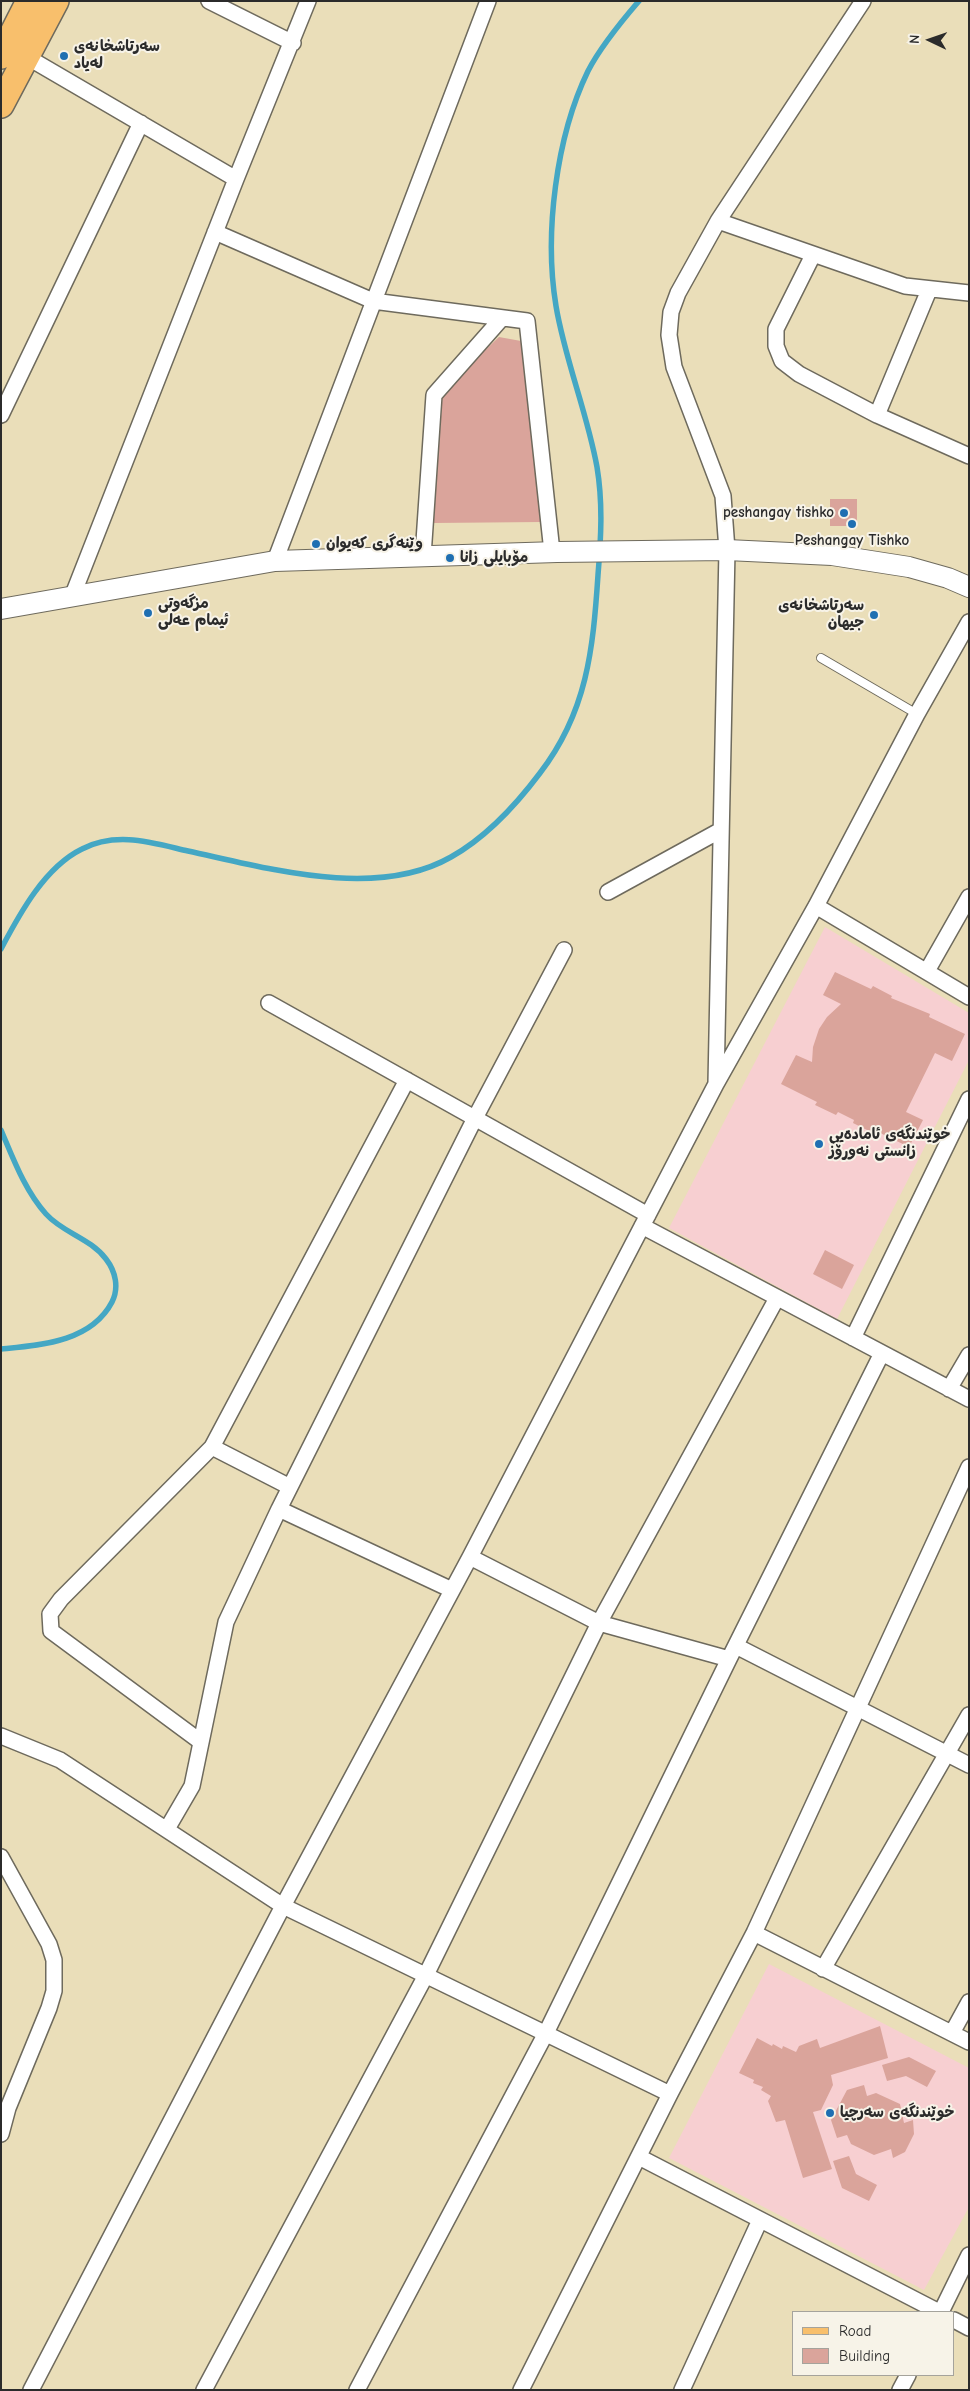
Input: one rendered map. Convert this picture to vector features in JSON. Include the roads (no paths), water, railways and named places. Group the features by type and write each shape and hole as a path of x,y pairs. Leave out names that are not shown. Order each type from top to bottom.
{"main road":[{"path":"1,56 29,1"},
{"path":"1,105 56,1"}],"street":[{"path":"209,1 292,43"},
{"path":"72,598 215,232 308,1"},
{"path":"275,561 488,1"},
{"path":"716,1084 726,550 723,496 678,382 669,335 673,304 718,221 863,1"},
{"path":"27,57 236,179"},
{"path":"1,415 141,123"},
{"path":"718,221 905,286 969,293"},
{"path":"215,232 373,301 527,321 555,552"},
{"path":"813,255 776,329 778,353 782,361 799,374 877,415 969,456"},
{"path":"877,415 929,290"},
{"path":"424,556 434,394 502,318"},
{"path":"1,610 275,561 555,552 726,550 872,560 948,578 969,587"},
{"path":"31,2390 283,1906 470,1557 716,1084 816,906 917,714 969,622"},
{"path":"608,892 721,830"},
{"path":"927,971 969,897"},
{"path":"816,906 969,997"},
{"path":"167,1829 192,1786 226,1622 279,1509 475,1118 564,950"},
{"path":"270,1003 475,1118 777,1298 969,1399"},
{"path":"201,1742 52,1631 50,1614 61,1599 212,1447 407,1080"},
{"path":"854,1338 969,1100"},
{"path":"204,2390 426,1977 599,1623 777,1298"},
{"path":"357,2390 546,2033 882,1353"},
{"path":"949,1389 969,1355"},
{"path":"212,1447 290,1487"},
{"path":"521,2390 670,2094 754,1933 969,1467"},
{"path":"279,1509 452,1590"},
{"path":"470,1557 599,1623 733,1653 859,1708 969,1765"},
{"path":"823,1969 969,1715"},
{"path":"1,1736 60,1760 283,1906 670,2094"},
{"path":"1,1857 49,1944 56,1974 49,2008 8,2108 1,2134"},
{"path":"754,1933 969,2042"},
{"path":"952,2033 969,2002"},
{"path":"639,2156 938,2311"},
{"path":"682,2390 760,2220"},
{"path":"941,2311 969,2255"},
{"path":"955,2321 969,2328"},
{"path":"900,2390 907,2376"}],"lane":[{"path":"821,658 917,714"}],"waterway":[{"path":"1,949 25,906 56,867 82,849 108,841 135,840 148,842 286,872 321,876 389,877 421,870 451,857 488,831 521,797 556,750 578,703 590,655 596,603 601,521 599,480 593,447 556,306 551,248 552,217 561,155 577,97 593,62 618,26 639,1"},
{"path":"1,1130 20,1174 39,1205 53,1221 100,1252 112,1269 116,1286 112,1302 103,1315 91,1326 64,1339 32,1346 1,1349"}],"place":[{"name":"سەرتاشخانەی لەیاد","path":"64,56"},
{"name":"peshangay tishko","path":"844,513"},
{"name":"Peshangay Tishko","path":"852,524"},
{"name":"وێنەگری کەیوان","path":"316,544"},
{"name":"مۆبایلی زانا","path":"450,558"},
{"name":"مزگەوتی ئیمام عەلی","path":"148,613"},
{"name":"سەرتاشخانەی جیهان","path":"874,615"},
{"name":"خوێندنگەی ئامادەیی زانستی نەورۆز","path":"819,1144"},
{"name":"خوێندنگەی سەرچیا","path":"830,2113"}]}
